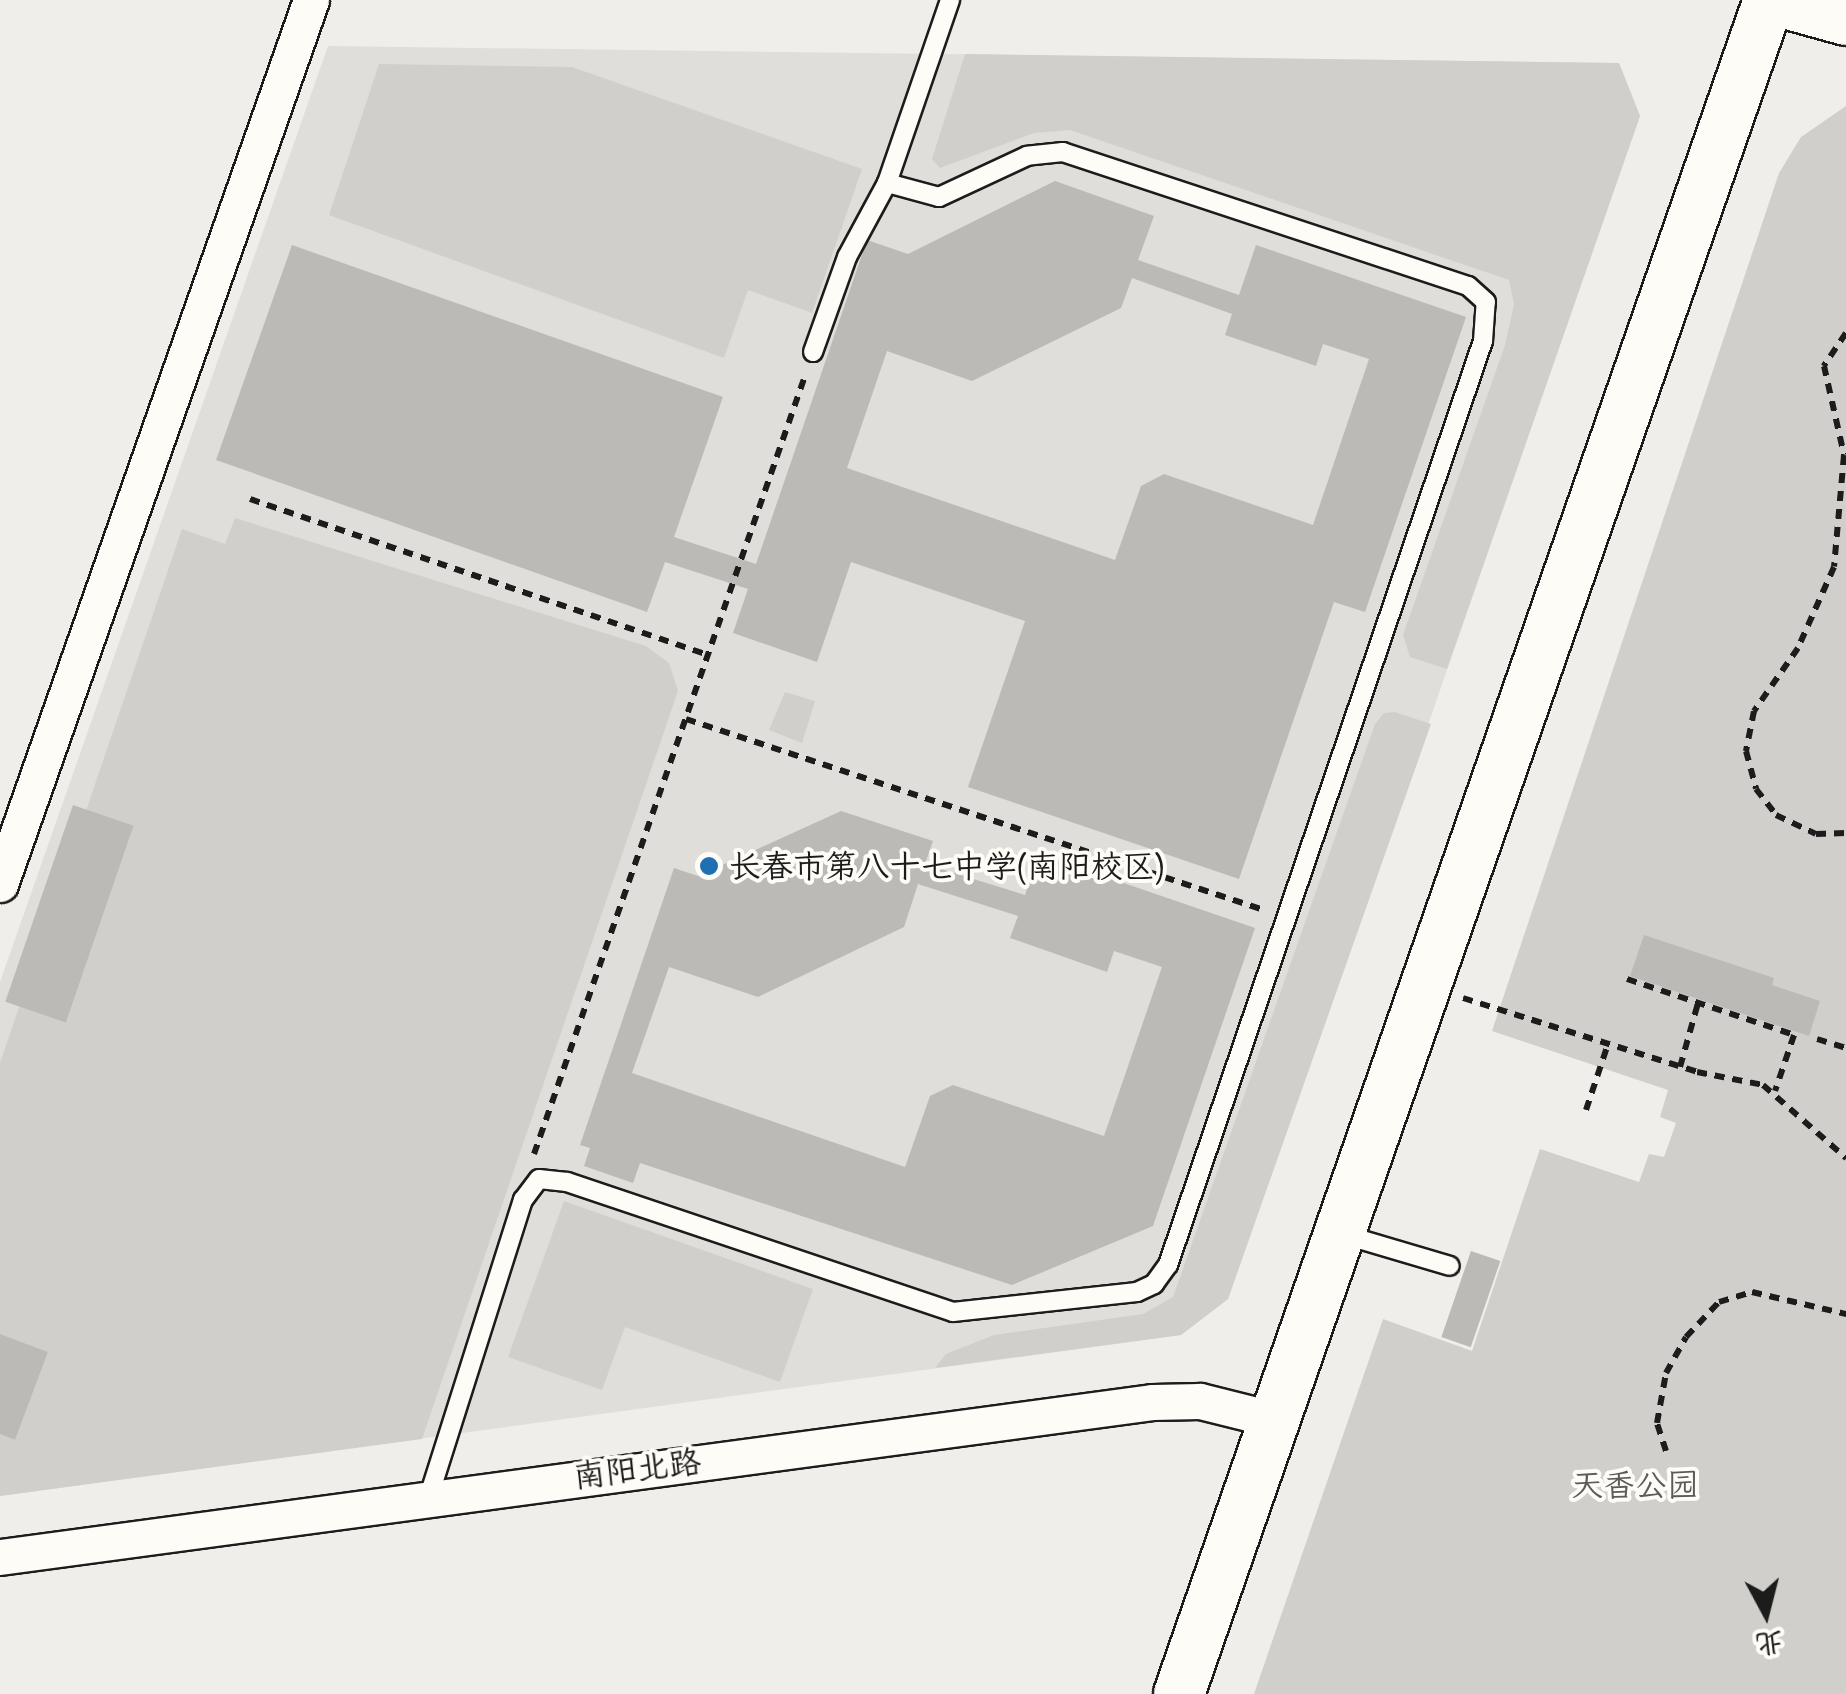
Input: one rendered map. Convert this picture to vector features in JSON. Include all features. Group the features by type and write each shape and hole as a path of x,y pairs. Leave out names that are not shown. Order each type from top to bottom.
{"street":[{"path":"0,884 311,0"},
{"path":"1179,1694 1272,1418 1771,0 1846,20"},
{"name":"南阳北路","path":"0,1557 429,1496 1175,1400 1272,1418"}],"lane":[{"path":"813,352 847,257 887,183 950,0"},
{"path":"429,1496 532,1182 567,1182 942,1310 975,1312 1147,1288 1168,1266 1484,341 1486,302 1468,286 1063,152 1027,156 939,197 887,183"},
{"path":"1339,1234 1450,1266"}],"path":[{"path":"1846,333 1824,366 1844,455 1834,566 1798,648 1754,711 1746,751 1756,789 1776,815 1816,834 1846,833"},
{"path":"532,1182 534,1157 813,352"},
{"path":"250,499 708,655"},
{"path":"686,719 1286,918"},
{"path":"1627,980 1794,1035 1775,1091"},
{"path":"1427,986 1680,1067 1775,1091 1846,1158"},
{"path":"1680,1067 1698,1003"},
{"path":"1817,1038 1846,1048"},
{"path":"1586,1110 1608,1044"},
{"path":"1666,1451 1657,1424 1666,1372 1686,1337 1720,1302 1752,1292 1846,1314"}],"shaded area":[{"name":"长春市第八十七中学(南阳校区)","path":"328,46 1619,63 1640,116 1228,1299 1181,1335 0,1496 0,982"}],"green space":[{"path":"965,54 1619,63 1640,116 1447,669 1410,657 1403,635 1505,345 1514,304 1509,280 1070,130 1034,133 940,168 932,159"},
{"path":"379,64 572,67 862,169 812,313 748,290 724,358 329,215"},
{"name":"天香公园","path":"1846,106 1846,1694 1254,1694 1383,1319 1472,1351 1540,1149 1639,1182 1649,1154 1664,1157 1676,1123 1660,1117 1668,1090 1492,1031 1779,173 1801,137"},
{"path":"235,518 646,646 669,663 678,691 422,1439 0,1496 0,1434 15,1440 48,1352 0,1334 0,1063 182,529 225,544"},
{"path":"785,692 815,701 802,743 769,730"},
{"path":"1395,712 1431,724 1228,1299 1181,1335 935,1368 946,1354 994,1335 1143,1314 1173,1297 1375,724 1384,713"},
{"path":"564,1201 813,1289 780,1382 625,1327 602,1390 508,1357"}],"building":[{"path":"1055,181 1154,216 1138,260 1239,295 1256,245 1466,317 1365,612 1334,602 1239,879 968,787 1025,621 851,562 817,662 733,633 748,589 665,562 647,612 216,460 292,245 723,397 674,537 756,564 867,240 908,254","holes":["1132,278 1232,314 1225,335 1316,366 1323,344 1369,359 1313,525 1164,474 1141,486 1115,560 847,468 887,351 972,381 1121,308"]},
{"path":"73,805 134,826 66,1023 5,1002"},
{"path":"841,811 933,841 925,864 1025,895 1039,854 1255,928 1153,1226 1012,1285 640,1163 633,1183 584,1166 590,1148 580,1145 674,868 698,876","holes":["918,884 1018,916 1010,938 1107,972 1114,951 1162,967 1104,1136 953,1085 930,1096 905,1167 632,1073 669,967 758,997 904,927"]},
{"path":"1644,935 1774,978 1772,985 1820,1001 1809,1036 1630,976"},
{"path":"1471,1251 1500,1261 1471,1347 1441,1337"},
{"path":"0,1334 48,1352 15,1440 0,1434"}],"place":[{"name":"长春市第八十七中学(南阳校区)","path":"709,866"}]}
